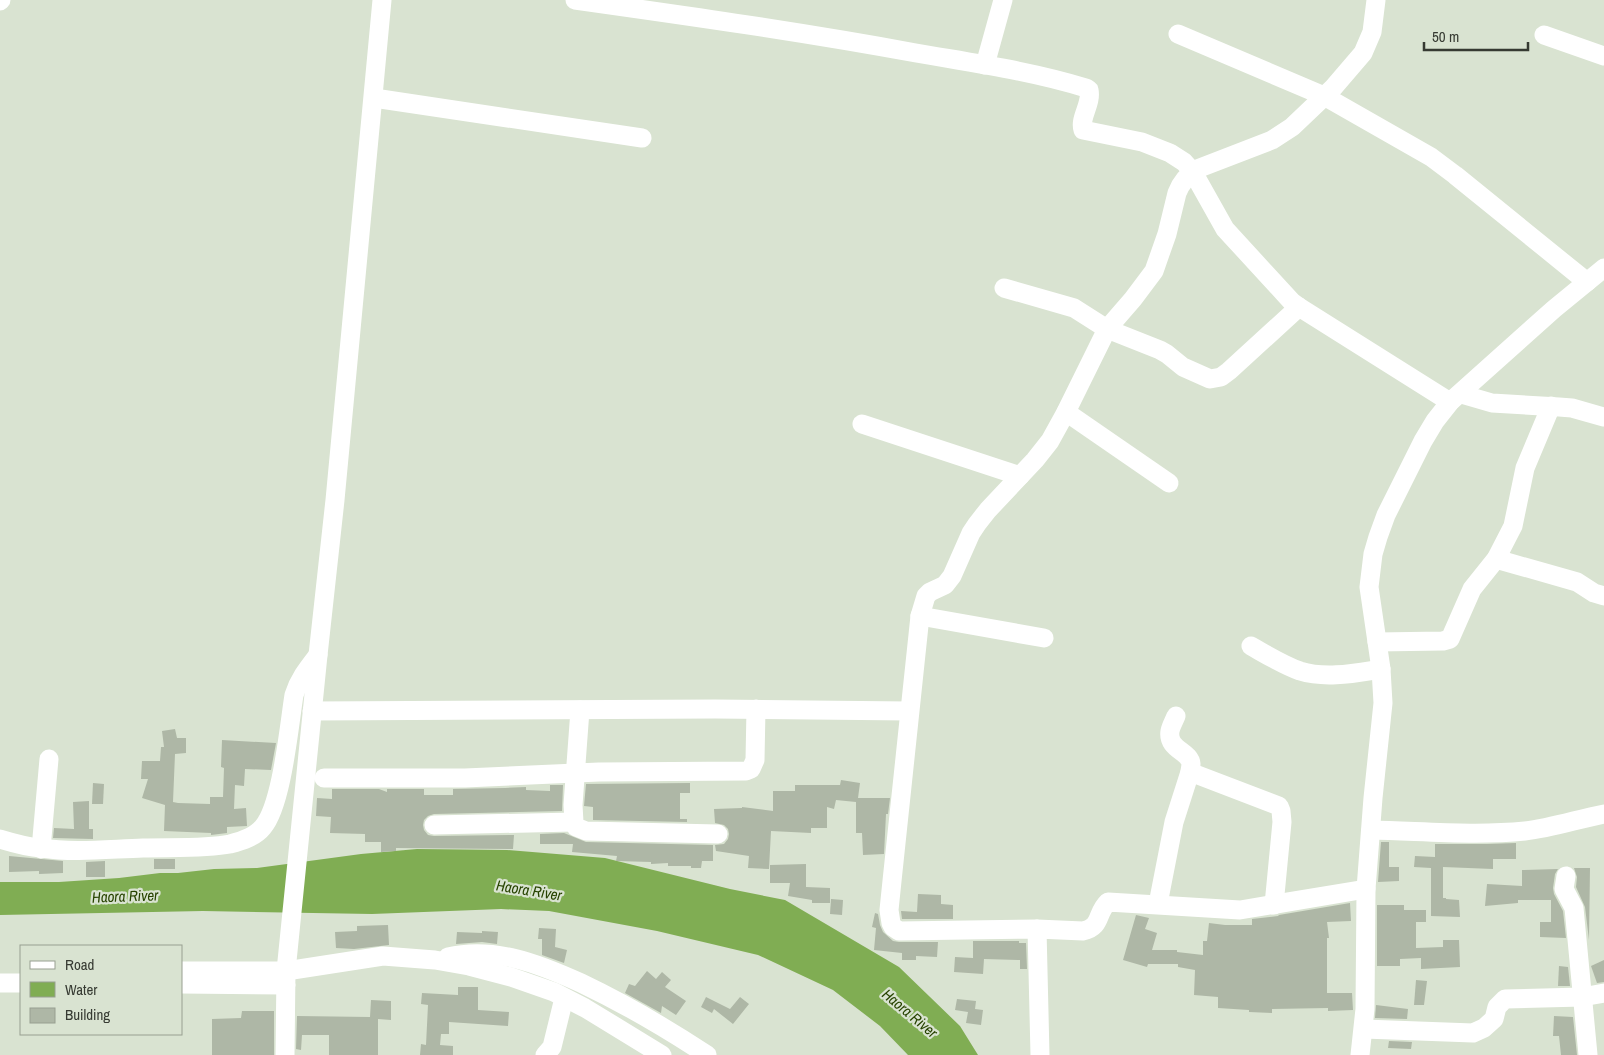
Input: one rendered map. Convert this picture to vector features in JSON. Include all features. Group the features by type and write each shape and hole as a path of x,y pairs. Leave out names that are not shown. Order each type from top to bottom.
{"street":[{"path":"285,1055 286,978 336,490 382,0"},
{"path":"575,0 744,24 985,65 1023,72 1086,88 1089,90 1090,96 1082,125 1084,130 1142,142 1170,153 1184,162 1193,172 1225,229 1299,307 1455,398 1492,403 1572,408 1604,417"},
{"path":"985,65 1003,0"},
{"path":"1366,889 1274,905 1228,910 1108,902 1103,906 1095,926 1090,930 1082,931 1037,929 899,930 893,927 891,923 889,910 920,616 926,596 945,585 952,576 971,533 977,524 1044,449 1066,412 1107,329 1133,300 1154,271 1168,234 1180,185 1193,172 1272,140 1292,127 1345,75 1363,53 1372,32 1376,0"},
{"path":"1178,34 1324,96 1440,163 1587,282"},
{"path":"1544,35 1604,56"},
{"path":"374,98 642,138"},
{"path":"1360,1055 1364,1029 1366,889 1383,703 1381,670 1372,612 1369,577 1378,537 1386,515 1435,421 1455,398 1554,309 1604,268"},
{"path":"1004,288 1074,308 1107,329 1160,350 1183,367 1210,378 1217,378 1229,371 1299,307"},
{"path":"1377,642 1448,641 1452,636 1472,589 1496,559 1513,526 1525,468 1551,406"},
{"path":"1066,412 1169,483"},
{"path":"862,424 1020,476"},
{"path":"1496,559 1577,582 1594,593 1604,596"},
{"path":"920,616 1044,638"},
{"path":"1251,646 1301,671 1330,674 1381,670"},
{"path":"0,839 16,844 63,850 195,847 228,844 257,834 265,826 275,800 294,695 303,674 318,655"},
{"path":"312,711 756,709 909,711"},
{"path":"324,778 464,778 575,773 746,771 751,769 755,760 756,709"},
{"path":"580,710 575,773 574,822 576,827 586,831 718,834"},
{"path":"1158,904 1174,822 1191,764 1190,760 1172,744 1170,729 1176,716"},
{"path":"41,848 49,759"},
{"path":"1190,772 1279,806 1282,822 1274,905"},
{"path":"1371,830 1524,831 1604,814"},
{"path":"434,825 574,822"},
{"path":"1566,876 1564,889 1574,908 1588,1055"},
{"path":"1037,929 1040,1055"},
{"path":"435,960 462,954 487,954 517,958 550,969 614,998 671,1031 707,1055"},
{"path":"182,984 286,978 383,956 435,960 469,966 511,977 554,992 585,1008 662,1055"},
{"path":"0,971 20,971"},
{"path":"182,971 286,978"},
{"path":"0,983 20,983"},
{"path":"1364,1029 1473,1033 1484,1028 1494,1020 1497,1006 1505,999 1582,998 1604,993"},
{"path":"546,1055 552,1047 564,998"}],"water":[{"name":"Haora River","path":"417,849 507,850 605,858 730,889 785,900 899,967 960,1026 978,1055 908,1055 880,1026 833,990 758,955 657,931 549,911 501,909 372,914 203,911 0,915 0,882 59,882 214,869 257,868 361,854"}],"building":[{"path":"175,729 177,738 186,738 186,753 175,754 173,802 178,803 210,804 210,797 223,797 224,768 221,767 222,740 276,743 271,770 245,769 244,786 235,785 234,809 246,808 247,826 227,827 227,833 211,835 211,833 164,831 165,805 142,798 148,779 141,779 142,761 160,761 161,747 164,747 162,731"},
{"path":"841,780 860,783 858,798 890,798 888,814 886,814 884,854 863,855 862,833 856,833 856,802 836,800 834,809 827,807 827,828 811,828 811,833 771,831 769,869 748,868 749,856 716,851 715,845 724,844 729,834 728,829 724,825 715,823 714,809 742,807 773,811 773,791 795,791 795,785 840,785"},
{"path":"93,783 104,784 103,804 92,804"},
{"path":"690,783 690,793 680,793 680,819 687,819 687,822 593,820 593,807 584,806 586,784"},
{"path":"550,785 563,785 562,811 434,814 424,820 424,830 428,835 434,836 514,835 513,849 396,848 396,851 381,852 381,842 365,842 365,834 330,833 331,817 316,816 317,798 332,799 332,789 379,789 387,792 387,789 424,789 424,795 453,795 453,789 526,787 526,790 550,791"},
{"path":"89,801 89,829 93,829 93,839 53,838 54,828 74,829 73,802"},
{"path":"564,833 586,842 713,845 713,861 702,861 701,868 691,868 691,866 668,866 668,863 651,864 651,862 616,861 617,856 572,852 573,844 540,844 540,834"},
{"path":"1381,842 1389,842 1389,867 1399,867 1399,881 1378,882"},
{"path":"1516,843 1516,859 1493,859 1493,869 1443,867 1443,898 1459,900 1460,917 1431,916 1431,868 1414,867 1415,856 1435,857 1435,844"},
{"path":"9,856 63,861 63,873 39,874 39,871 9,872"},
{"path":"154,859 175,859 175,869 154,869"},
{"path":"105,861 105,877 86,877 86,862"},
{"path":"806,864 806,887 830,888 830,903 812,903 812,900 788,896 790,883 770,883 770,865"},
{"path":"1574,868 1590,868 1589,940 1585,907 1576,887 1577,877"},
{"path":"1558,869 1555,874 1553,888 1563,911 1566,938 1540,937 1540,922 1551,922 1551,900 1518,900 1518,903 1485,906 1487,884 1522,886 1522,870"},
{"path":"918,894 941,895 941,904 953,905 953,919 902,919 901,911 917,912"},
{"path":"831,899 843,900 842,915 830,914"},
{"path":"1350,903 1351,921 1327,922 1329,938 1327,938 1327,993 1352,993 1353,1010 1328,1011 1328,1008 1272,1009 1272,1013 1218,1008 1218,997 1194,995 1195,970 1178,967 1178,964 1148,964 1147,967 1123,960 1136,915 1149,918 1145,929 1157,933 1152,950 1177,950 1177,952 1203,955 1203,941 1207,941 1209,923 1252,925 1252,919"},
{"path":"1377,905 1404,905 1404,910 1426,910 1426,922 1416,922 1416,948 1443,947 1443,940 1459,940 1460,967 1421,969 1421,958 1400,959 1400,966 1377,966"},
{"path":"875,913 878,914 883,932 893,941 938,942 937,957 916,956 916,960 902,960 902,953 874,950 876,928 872,927"},
{"path":"388,925 389,945 354,949 336,948 335,932 357,931 357,926"},
{"path":"539,928 556,929 555,947 567,950 564,963 542,955 542,939 538,939"},
{"path":"482,931 498,932 497,944 482,942 456,944 457,932 482,933"},
{"path":"973,941 1019,941 1019,943 1026,943 1027,969 1020,969 1020,960 984,959 983,974 954,972 955,957 973,958"},
{"path":"1604,960 1604,982 1597,983 1591,966"},
{"path":"1559,966 1568,967 1570,986 1558,986"},
{"path":"647,971 656,979 662,972 671,980 665,987 686,1001 676,1015 662,1006 661,1013 625,993 629,984 635,986"},
{"path":"1416,980 1427,981 1424,1005 1414,1005"},
{"path":"458,987 478,987 478,1010 509,1012 508,1026 449,1022 449,1034 441,1034 440,1045 453,1046 453,1055 420,1055 421,1044 426,1045 428,1005 421,1004 422,993 458,995"},
{"path":"706,997 730,1009 740,997 749,1004 733,1024 714,1009 712,1013 701,1007"},
{"path":"957,999 976,1001 975,1009 983,1010 981,1025 966,1023 968,1012 955,1010"},
{"path":"371,1000 391,1001 391,1020 378,1019 378,1055 329,1055 329,1035 302,1035 301,1050 296,1049 297,1016 370,1017"},
{"path":"1376,1005 1408,1009 1407,1019 1375,1018"},
{"path":"242,1011 274,1011 274,1055 212,1055 212,1019 241,1018"},
{"path":"1554,1016 1573,1017 1577,1055 1561,1055 1559,1036 1553,1036"},
{"path":"1389,1041 1412,1042 1411,1049 1388,1048"}]}
